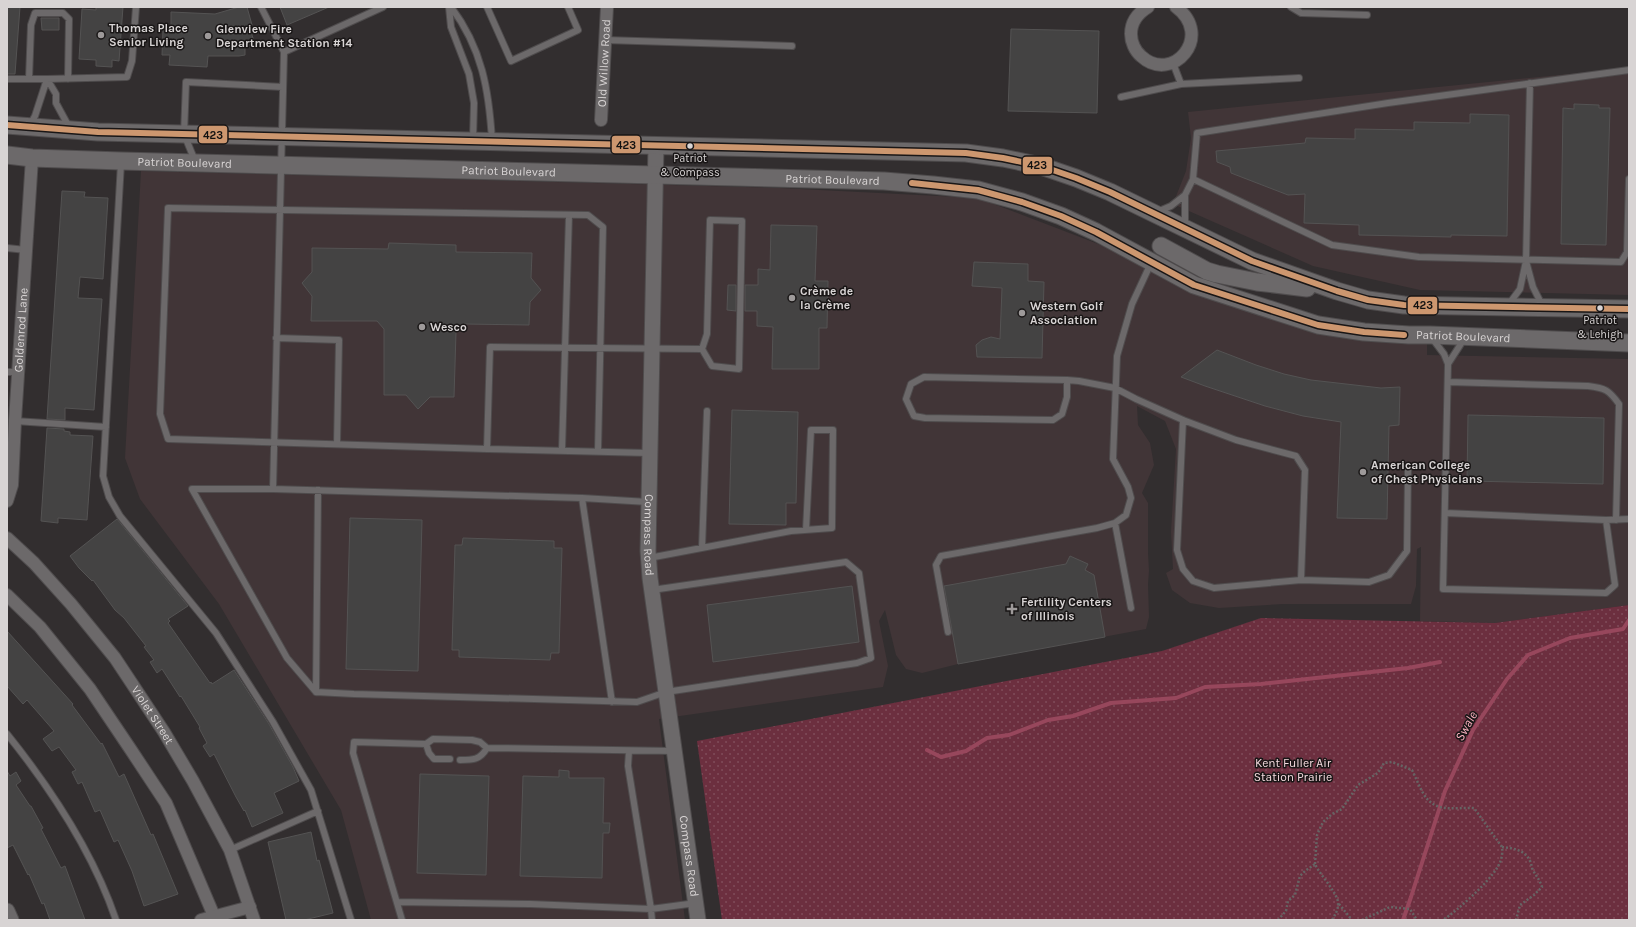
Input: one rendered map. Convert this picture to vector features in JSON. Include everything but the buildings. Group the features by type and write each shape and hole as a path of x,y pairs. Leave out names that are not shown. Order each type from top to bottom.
{"main road":[{"path":"7,126 184,134 828,150 896,150 974,154 1003,158 1048,169 1076,178 1110,192 1252,261 1337,292 1368,300 1404,305 1629,309"},
{"name":"Patriot Boulevard","path":"7,155 32,158 121,161 884,181 978,190 1022,202 1061,216 1194,285 1318,325 1364,332 1409,335 1629,343"},
{"path":"1152,262 1161,246 1159,228 1153,213"},
{"path":"1161,246 1207,271 1217,274 1257,282 1337,292"}],"street":[{"name":"Old Willow Road","path":"601,120 607,7"},
{"path":"1148,7 1136,16 1132,25 1131,35 1133,45 1145,60 1154,64 1163,65 1173,63 1181,58 1188,50 1192,41 1192,31 1189,21 1184,13 1176,7"},
{"name":"Compass Road","path":"656,146 648,558 698,920"},
{"name":"Goldenrod Lane","path":"7,501 12,485 15,421 13,372 26,250 32,158"},
{"name":"Violet Street","path":"7,538 34,563 71,604 115,658 164,732 193,781 230,850 254,920"},
{"path":"7,595 40,627 90,689 166,803 214,916"},
{"path":"201,920 250,907"},
{"path":"7,911 11,920"}],"lane":[{"path":"7,79 128,76 132,61 136,7"},
{"path":"261,7 284,52 273,489"},
{"path":"284,52 383,7"},
{"path":"450,7 451,27 469,74 474,103 472,140"},
{"path":"450,7 462,22 483,70 490,102 492,141"},
{"path":"487,7 511,61 578,30 568,7"},
{"path":"1291,7 1301,13 1367,15"},
{"path":"29,79 30,25 35,14 63,13 69,18 68,78"},
{"path":"605,40 792,46"},
{"path":"1173,63 1181,84"},
{"path":"1185,229 1185,195 1193,179 1197,132 1388,103 1629,70"},
{"path":"1122,97 1181,84 1299,78"},
{"path":"28,128 35,116 48,79"},
{"path":"48,79 56,94 56,103 71,130"},
{"path":"195,163 184,134 186,82 283,87"},
{"path":"1507,308 1520,289 1526,261 1530,83"},
{"path":"121,161 103,476 109,497 120,516 216,633 273,722 311,790 351,920"},
{"path":"1193,179 1332,245 1419,257 1526,261 1621,262 1627,252 1629,179"},
{"path":"1153,213 1171,206 1185,195"},
{"path":"598,452 603,227 588,215 168,208 160,414 168,439 487,449 562,450 598,452 649,453"},
{"path":"562,450 569,215"},
{"path":"710,220 742,221 739,369 712,366 702,349 708,334 710,220"},
{"path":"7,248 26,250"},
{"path":"1526,261 1533,287 1544,308"},
{"path":"948,632 936,565 941,556 1097,528 1115,523 1126,515 1131,498 1128,487 1113,459 1117,356 1132,304 1152,262"},
{"path":"1430,335 1444,354 1448,364 1443,589 1606,593 1614,585 1606,520"},
{"path":"1448,364 1466,337"},
{"path":"276,338 339,340 337,444"},
{"path":"487,449 490,347 702,349"},
{"path":"1067,380 1067,397 1062,414 1053,420 925,418 914,416 906,399 911,384 924,376 1067,380 1080,381 1115,388 1183,420 1236,440 1296,456 1305,470 1301,580"},
{"path":"1448,382 1588,386 1603,388 1611,393 1618,404 1616,520"},
{"path":"702,548 707,411"},
{"path":"1183,420 1177,550 1183,570 1193,581 1214,588 1301,580 1369,582 1389,575 1407,551 1408,470"},
{"path":"15,421 106,427"},
{"path":"648,558 791,531 806,530 832,528 833,430 811,430 806,530"},
{"path":"648,502 582,498 318,490 192,488 287,658 316,692 637,702 666,692 857,664 872,658 859,572 846,562 652,590"},
{"path":"316,692 318,490"},
{"path":"582,498 612,702"},
{"path":"1445,513 1606,520 1629,519"},
{"path":"1115,523 1131,608"},
{"path":"7,734 32,765 66,817 93,866 116,920"},
{"path":"402,920 353,753 354,742 426,744 433,739 472,740 480,742 488,748 674,751"},
{"path":"426,744 429,753 434,759 450,759"},
{"path":"460,760 475,760 483,756 488,748"},
{"path":"629,751 628,766 652,920"},
{"path":"230,850 318,811"},
{"path":"397,902 530,904 651,909 696,903"}],"path":[{"path":"1352,920 1339,904 1336,896 1318,872 1315,864 1317,836 1323,822 1332,814 1342,809 1358,785 1378,773 1384,763 1392,762 1412,770 1423,794 1432,805 1438,808 1474,808 1502,847 1503,855 1498,868 1466,901 1443,920"},
{"path":"1502,847 1513,848 1528,858 1542,887 1520,905 1516,920"},
{"path":"1278,920 1286,910 1288,901 1295,895 1300,876 1305,870 1315,864"},
{"path":"1332,920 1339,904"},
{"path":"1362,920 1390,907 1410,909 1417,920"}],"shaded area":[{"path":"1629,68 1629,295 1420,290 1313,266 1173,204 1186,171 1191,138 1188,112"},
{"path":"141,171 780,188 978,198 1119,252 1205,294 1306,330 1427,343 1427,355 1629,359 1629,605 1495,623 1420,621 1421,547 1417,549 1416,586 1411,604 1283,604 1219,608 1190,603 1172,590 1166,573 1173,569 1171,532 1176,449 1165,421 1137,406 1138,425 1150,443 1154,465 1142,493 1148,503 1149,617 1146,629 958,664 922,673 906,669 896,655 885,610 879,621 888,666 883,687 659,719 685,920 371,920 341,810 219,604 140,499 125,458"}],"green space":[{"name":"Kent Fuller Air Station Prairie","path":"1629,605 1629,920 722,920 697,741 1162,651 1261,618 1495,623"}],"waterway":[{"name":"Swale","path":"1403,920 1445,791 1473,730 1507,679 1528,655 1570,638 1623,629 1629,620"},
{"path":"927,750 941,757 966,751 987,738 1009,735 1048,720 1073,716 1111,703 1176,698 1205,687 1261,684 1408,668 1440,662"}],"transit line":[{"name":"423","path":"7,125 98,132 966,153 1003,158 1041,166 1076,178 1110,192 1252,261 1337,291 1368,300 1404,305 1629,309"},
{"name":"423","path":"912,183 978,190 1022,202 1061,216 1096,232 1194,285 1318,325 1364,332 1404,335"}],"place":[{"name":"Thomas Place Senior Living","path":"101,35"},
{"name":"Glenview Fire Department Station #14","path":"208,36"},
{"name":"Patriot & Compass","path":"690,146"},
{"name":"Crème de la Crème","path":"792,298"},
{"name":"Patriot & Lehigh","path":"1600,308"},
{"name":"Western Golf Association","path":"1022,313"},
{"name":"Wesco","path":"422,327"},
{"name":"American College of Chest Physicians","path":"1363,472"},
{"name":"Fertility Centers of Illinois","path":"1012,609"}]}
